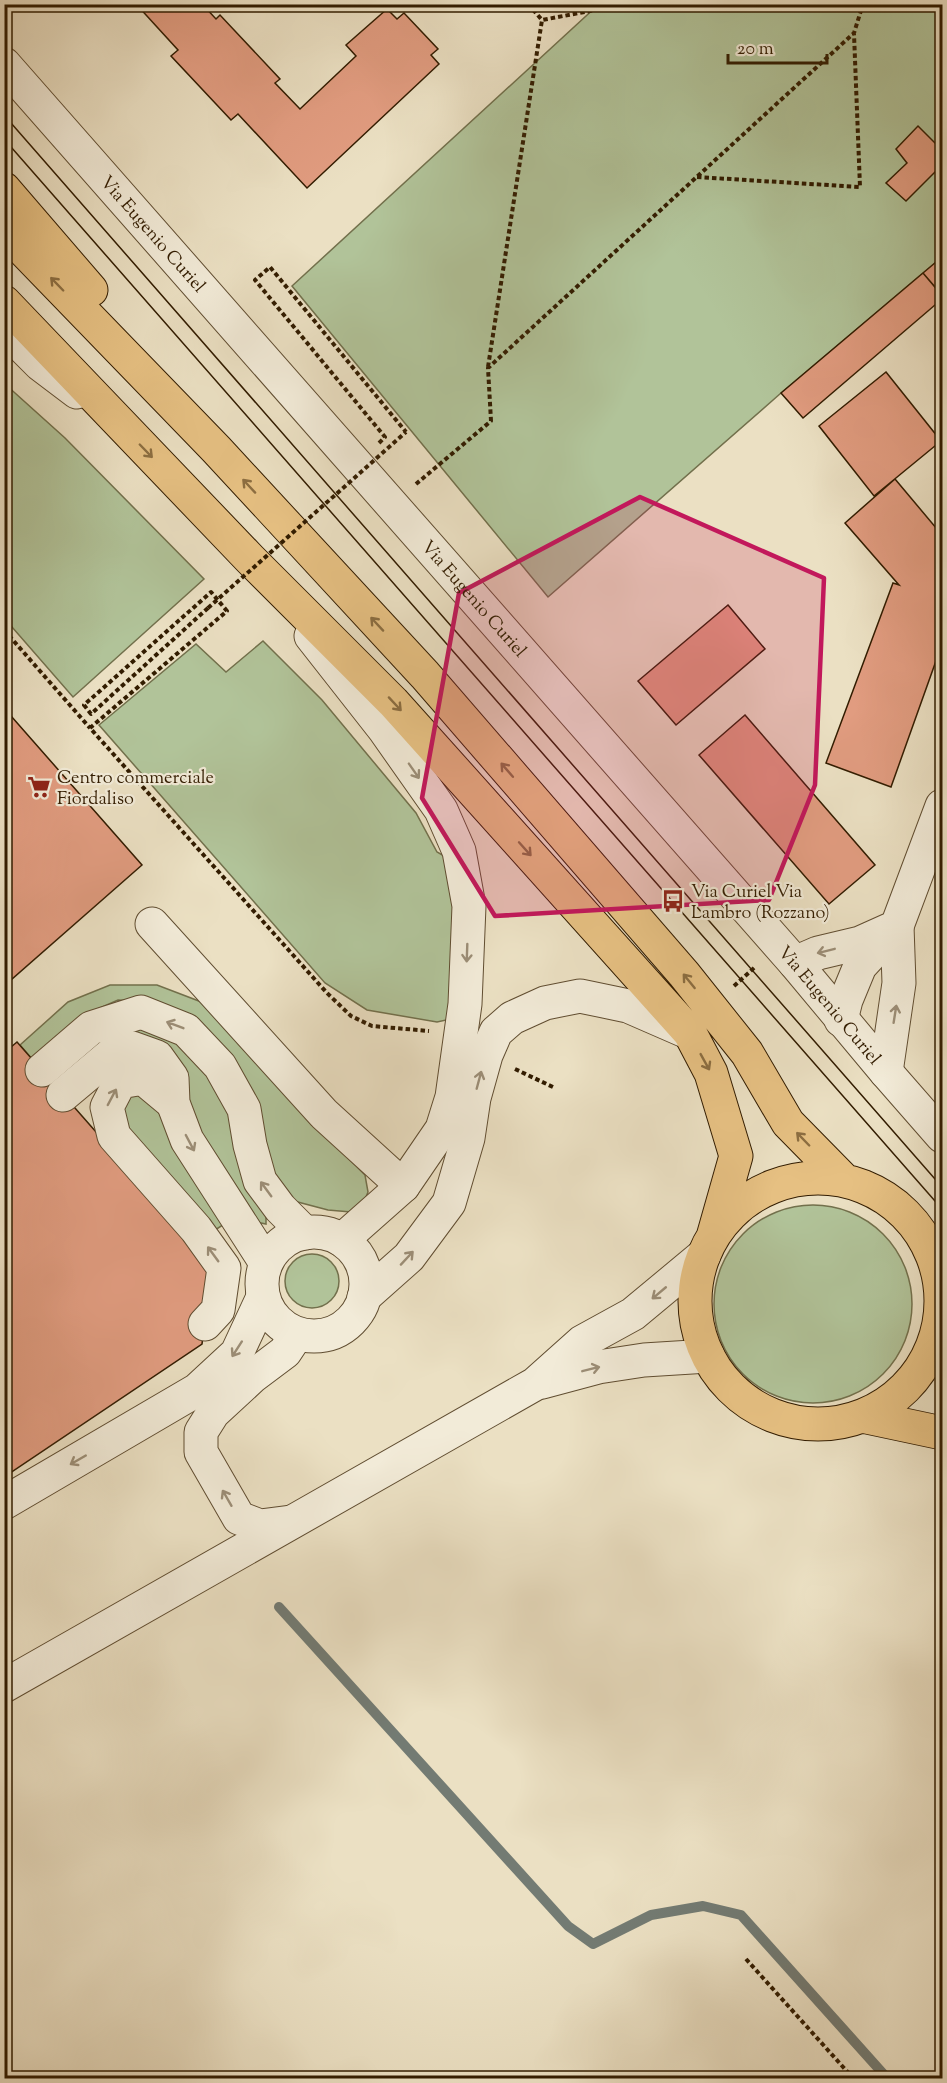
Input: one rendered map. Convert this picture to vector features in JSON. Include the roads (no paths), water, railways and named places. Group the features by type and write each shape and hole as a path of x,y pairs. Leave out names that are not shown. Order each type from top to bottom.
{"main road":[{"path":"4,189 118,322 216,449"},
{"path":"4,230 216,449 425,675 684,974 747,1053 788,1123 844,1180"},
{"path":"4,302 250,559 393,702 690,1033 711,1072 736,1156 697,1277 694,1300 698,1330 708,1356 732,1389 743,1399 784,1419 815,1424 845,1421 862,1416 899,1393 924,1364 938,1328 941,1293 932,1253 906,1215 869,1188 844,1180 809,1178 779,1184 765,1190 728,1216 708,1246"},
{"path":"862,1416 942,1432"}],"street":[{"name":"Via Eugenio Curiel","path":"4,64 795,963 841,1020 942,1136"},
{"path":"4,328 40,364 121,426"},
{"path":"250,559 384,729 441,810 459,851 469,906 465,1004 473,1049 474,1098 468,1138 449,1203 409,1257 364,1297"},
{"path":"841,1020 860,966 897,926 942,806"},
{"path":"152,924 324,1114 403,1186"},
{"path":"795,963 818,953 860,943 897,926"},
{"path":"886,1072 899,983 897,926"},
{"path":"342,1240 403,1186 442,1129 452,1097 473,1049 512,1018 545,1003 580,996 628,1006 690,1033"},
{"path":"42,1070 91,1029 141,1012 186,1029 220,1066 243,1109 260,1181 280,1208 305,1233"},
{"path":"63,1095 112,1054 132,1048 157,1057 172,1078 173,1103 187,1140 266,1263"},
{"path":"173,1103 143,1078 120,1082 107,1107 114,1136 196,1229 224,1268 218,1310 205,1324"},
{"path":"305,1233 323,1233 342,1240 362,1263 366,1280 364,1297 357,1313 346,1326 330,1334 314,1337 297,1334 282,1326 270,1313 263,1297 262,1280 266,1263 275,1249 289,1238 305,1233"},
{"path":"4,1686 535,1384 582,1342 633,1314 708,1246"},
{"path":"4,1503 197,1390 237,1353 263,1297"},
{"path":"293,1522 260,1526 239,1518 201,1452 201,1432 213,1413 253,1376 285,1352 297,1334"},
{"path":"535,1384 621,1363 708,1356"}],"waterway":[{"path":"279,1607 568,1926 593,1944 651,1915 703,1906 741,1915 887,2078"}],"tram line":[{"path":"4,115 942,1187"},
{"path":"4,139 942,1209"}],"place":[{"name":"Centro commerciale Fiordaliso","path":"39,787"},
{"name":"Via Curiel Via Lambro (Rozzano)","path":"673,901"}]}
